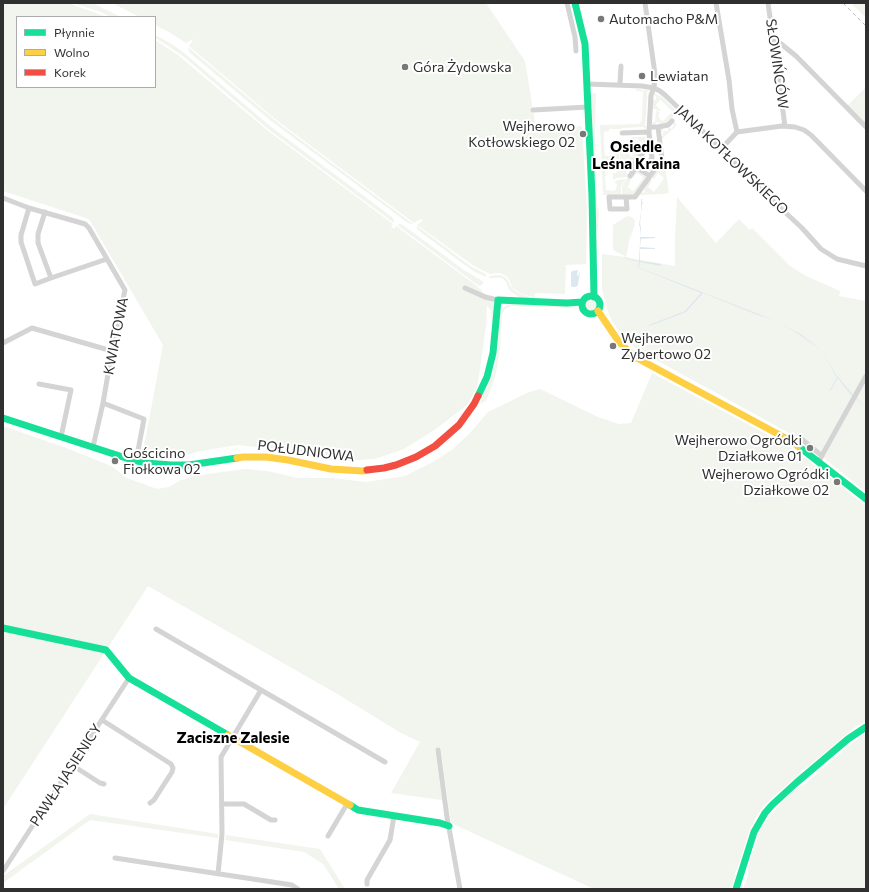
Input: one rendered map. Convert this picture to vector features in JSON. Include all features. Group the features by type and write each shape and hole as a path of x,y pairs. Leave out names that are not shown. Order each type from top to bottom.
{"street":[{"path":"567,3 575,37 576,51"},
{"path":"576,3 585,44 594,266 592,296"},
{"path":"642,171 652,158 649,130 655,74 646,3"},
{"path":"716,3 729,80 732,109 737,132"},
{"name":"SŁOWIŃCÓW","path":"768,3 785,126"},
{"path":"773,39 796,56 866,127"},
{"path":"620,84 621,66"},
{"name":"JANA KOTŁOWSKIEGO","path":"587,84 642,86 654,88 660,91 802,228 821,249 837,258 866,266"},
{"path":"533,110 588,107"},
{"path":"622,133 649,130 668,125 672,121"},
{"path":"720,149 737,132 785,126 799,129 811,135 866,191"},
{"path":"626,197 635,197 662,159 658,127"},
{"path":"630,176 636,167 634,165 650,143"},
{"path":"636,167 650,176"},
{"name":"KWIATOWA","path":"3,198 29,208 85,224 89,228 124,290 93,448"},
{"path":"29,208 21,235 21,242 35,284 107,259"},
{"path":"45,212 38,234 38,243 51,278"},
{"path":"465,288 485,298 498,300 567,303 574,306 582,305"},
{"path":"592,296 599,300 600,306 596,312 591,314 586,313 583,310 582,305 585,298 592,296"},
{"name":"POŁUDNIOWA","path":"3,418 136,461 159,465 203,463 243,457 266,457 331,469 363,471 384,468 416,457 435,446 459,425 469,412 487,377 493,353 498,300"},
{"path":"596,312 619,342 643,362 790,440 805,451 821,458"},
{"path":"3,344 32,328 112,351"},
{"path":"821,458 866,376"},
{"path":"39,384 71,390 61,437"},
{"path":"103,403 144,419 136,461"},
{"path":"799,437 866,499"},
{"path":"3,628 106,650 129,678 358,810 440,823 449,826"},
{"path":"156,629 385,762"},
{"name":"PAWŁA JASIENICY","path":"3,871 129,678"},
{"path":"218,874 222,834 221,757 261,690"},
{"path":"102,720 171,764 173,768 172,772 154,800 150,802"},
{"path":"736,889 754,832 765,813 801,779 848,739 866,726"},
{"path":"438,750 447,816 460,889"},
{"path":"72,765 104,784"},
{"path":"222,804 244,804 270,820 275,820"},
{"path":"328,836 347,804"},
{"path":"367,884 367,880 390,840 394,816"},
{"path":"115,858 292,885 298,889"}],"shaded area":[{"path":"3,3 68,3 104,16 16,16 16,88 156,88 156,41 178,55 267,130 393,224 391,227 394,229 396,226 477,286 494,302 494,319 492,323 491,311 487,305 486,325 477,387 468,404 436,429 404,449 375,459 341,461 314,458 294,448 265,448 237,445 196,452 183,456 151,455 143,452 163,345 89,219 3,191"},
{"path":"73,3 92,3 119,16 109,16"},
{"path":"112,3 486,3 525,61 536,128 582,126 587,210 586,264 566,265 565,294 540,293 534,294 535,298 520,293 512,287 506,276 500,273 490,274 474,266 417,225 422,221 422,219 414,223 275,119 189,46 193,39 186,43 156,26 156,16 138,16"},
{"path":"851,3 863,3 866,6 866,18"},
{"path":"156,36 183,52 270,126 392,217 394,223 268,129 184,57 156,39"},
{"path":"188,47 277,122 413,224 408,223 271,121 189,52"},
{"path":"866,87 866,125 847,106"},
{"path":"637,89 651,91 647,92 647,96 650,96 647,97 646,130 644,130 644,127 622,128 609,129 609,131 604,132 605,156 614,155 616,150 613,148 616,145 619,145 619,160 610,162 610,165 605,167 606,190 616,190 617,184 614,183 617,180 626,179 621,186 621,195 603,195 600,125 639,124 642,120 643,91 636,91"},
{"path":"596,93 595,129 597,206 599,213 597,231 594,218 589,94"},
{"path":"654,93 663,98 679,113 677,112 671,119 677,125 661,140 669,193 638,195 641,191 643,193 645,191 643,190 650,178 652,180 648,187 654,192 663,180 664,178 658,173 654,179 651,177 657,169 659,171 661,169 658,167 659,166 661,168 663,166 661,164 660,136 663,136 663,131 668,131 668,127 671,129 674,125 669,120 667,122 668,123 660,125 659,122 655,123 656,126 653,124 652,122 655,122 656,110 660,113 658,116 663,121 672,111 661,100 656,105 661,111 653,109 653,100 656,100 656,96 653,95"},
{"path":"646,134 648,137 645,138 645,142 648,142 648,144 646,143 638,155 639,156 637,156 629,168 620,161 620,146 623,142 629,146 626,152 632,157 642,143 636,138 632,144 628,143 633,137 646,137"},
{"path":"613,163 620,163 628,169 626,173 628,175 626,177 616,178 613,180 613,173 617,173 618,168 613,165"},
{"path":"637,170 647,176 646,178 634,195 622,195 622,186 628,177 631,179 628,187 633,191 642,180 643,177 637,173 633,178 631,177"},
{"path":"677,197 716,243 739,219 750,230 752,228 790,266 806,276 840,291 839,296 866,301 866,371 821,454 798,438 638,350 625,340 612,321 607,309 602,289 602,254 675,266"},
{"path":"642,199 643,202 640,237 639,225"},
{"path":"627,216 632,217 635,221 625,257 613,249 613,225"},
{"path":"400,224 464,270 484,282 482,285 479,286 397,225"},
{"path":"417,226 472,267 486,274 486,277 475,272 462,263 419,231"},
{"path":"640,237 655,237 641,239 640,247 655,249 640,249 640,261 661,264 661,266 640,262 640,268 774,320 703,293 686,312 649,326 685,311 701,293 639,268 638,267 639,262 626,259 625,257 639,261"},
{"path":"578,270 578,276 580,271 578,285 576,287 572,287 571,273 572,271"},
{"path":"496,275 505,277 511,287 518,293 535,299 517,296 509,290 506,282 502,278 489,278 490,276"},
{"path":"591,299 595,301 597,305 595,309 591,311 587,309 585,305 587,301"},
{"path":"511,304 561,305 573,307 511,306 505,309 502,314 500,349 496,373 486,401 481,403 496,362 500,313 504,307"},
{"path":"774,320 799,333 823,352 794,331"},
{"path":"823,352 836,375 866,407 852,396 835,375"},
{"path":"652,373 790,447 866,506 866,721 854,728 804,770 803,769 800,772 801,773 763,807 750,829 731,889 594,889 451,823 441,752 435,749 442,800 391,793 420,742 401,733 339,695 148,586 3,809 3,426 69,449 111,466 127,478 157,489 169,487 179,481 193,476 245,469 267,471 298,478 332,478 366,482 405,476 431,463 453,449 470,433 488,412 529,392 540,389 598,417 619,424 631,423"},
{"path":"866,379 866,492 824,458"},
{"path":"866,733 866,889 743,889 748,876 748,867 756,843 762,827 770,815 788,796 803,784 804,785 851,744"},
{"path":"90,814 218,834 218,838 90,820 3,883 3,876"},
{"path":"226,835 320,849 345,889 339,889 323,864 304,852 225,840"}],"waterway":[{"path":"830,391 837,378"}],"railway":[{"path":"843,3 866,26"}],"traffic: fast":[{"path":"575,3 585,44 592,196 594,297"},
{"path":"591,296 595,297 599,301 600,305 599,309 595,313 591,314 587,313 583,309 582,305 583,301 587,297 591,296"},
{"path":"478,396 487,377 493,353 498,300 567,303 582,302"},
{"path":"3,418 129,459 146,463 189,465 237,458"},
{"path":"798,446 866,499"},
{"path":"3,628 106,650 129,678 228,735"},
{"path":"736,889 754,832 765,813 796,783 848,739 866,727"},
{"path":"350,805 358,810 440,823 449,826"}],"traffic: slow":[{"path":"598,311 619,342 635,357 798,446"},
{"path":"237,458 266,457 331,469 367,470"},
{"path":"228,735 350,805"}],"traffic: jam":[{"path":"367,470 396,465 416,457 435,446 459,425 478,396"}],"place":[{"name":"Automacho P&M","path":"601,19"},
{"name":"Góra Żydowska","path":"405,67"},
{"name":"Lewiatan","path":"642,76"},
{"name":"Wejherowo Kotłowskiego 02","path":"583,134"},
{"name":"Wejherowo Zybertowo 02","path":"613,346"},
{"name":"Wejherowo Ogródki Działkowe 01","path":"810,448"},
{"name":"Gościcino Fiołkowa 02","path":"115,461"},
{"name":"Wejherowo Ogródki Działkowe 02","path":"837,482"}],"district":[{"name":"Osiedle Leśna Kraina","path":"636,156"},
{"name":"Zaciszne Zalesie","path":"233,738"}]}
